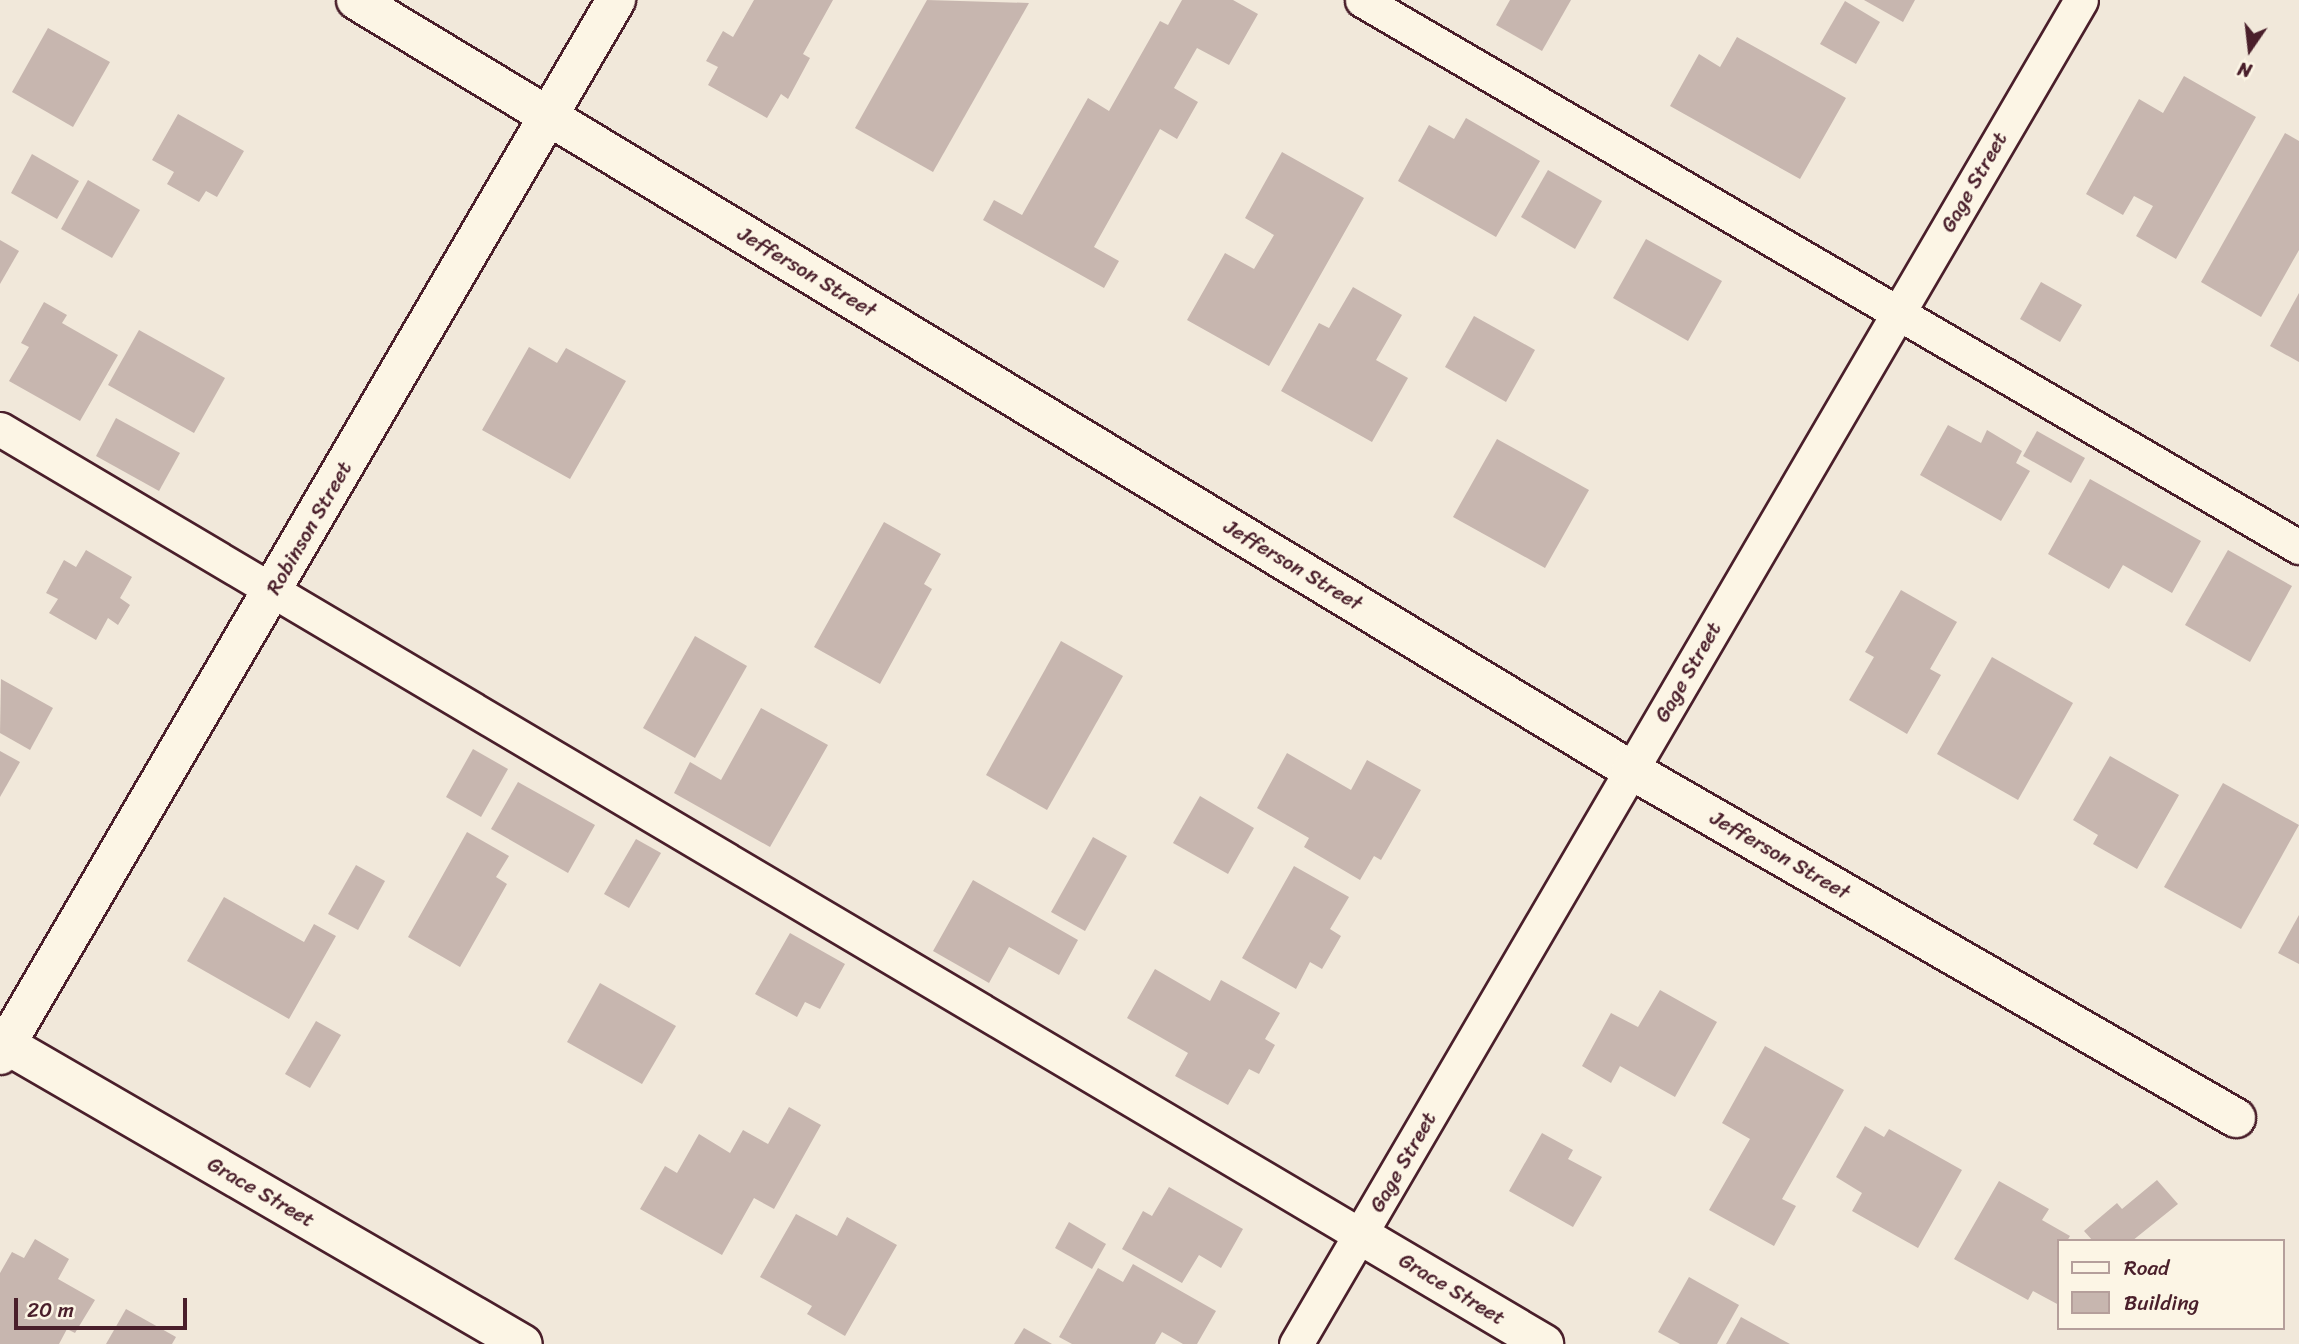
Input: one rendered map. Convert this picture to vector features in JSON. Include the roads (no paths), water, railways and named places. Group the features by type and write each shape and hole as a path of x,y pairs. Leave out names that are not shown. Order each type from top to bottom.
{"street":[{"name":"Jefferson Street","path":"356,0 1631,770 2236,1118"},
{"name":"Robinson Street","path":"2,1047 616,0"},
{"name":"Grace Street","path":"2,1047 523,1344"},
{"name":"Grace Street","path":"1360,1235 1544,1344"}],"lane":[{"path":"1362,0 2299,547"},
{"name":"Gage Street","path":"1296,1344 2081,0"},
{"path":"0,429 1360,1235"}]}
